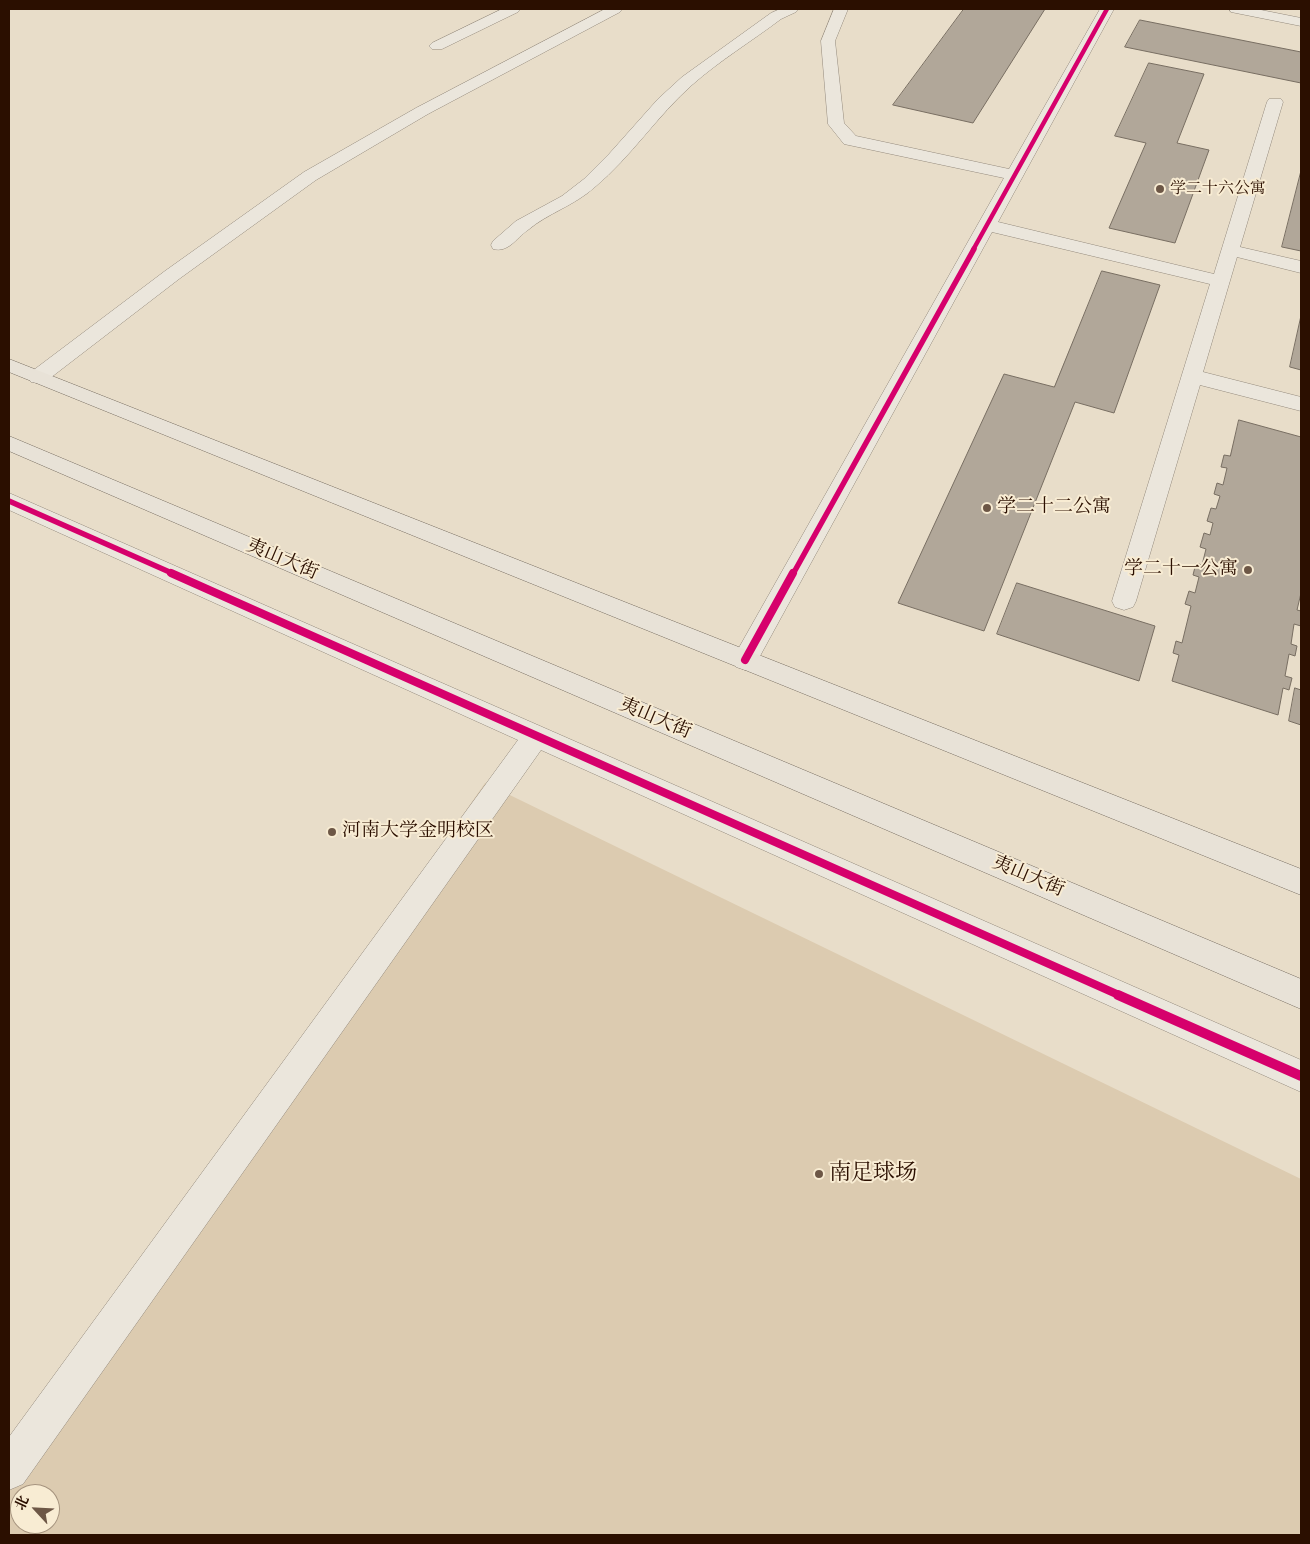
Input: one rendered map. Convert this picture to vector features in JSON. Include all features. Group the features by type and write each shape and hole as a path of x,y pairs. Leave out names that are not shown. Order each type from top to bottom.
{"main road":[{"path":"9,365 1301,882"},
{"name":"夷山大街","path":"9,443 1301,994"}],"street":[{"path":"437,46 513,9"},
{"path":"38,377 172,275 310,176 422,111 614,9"},
{"path":"500,245 522,225 568,200 590,183 615,158 664,102 688,80 776,16 791,9"},
{"path":"841,9 828,41 836,124 850,140 1014,175"},
{"path":"745,660 1107,9"},
{"path":"1236,9 1301,22"},
{"path":"1124,601 1275,102"},
{"path":"987,225 1221,281"},
{"path":"1230,250 1301,267"},
{"path":"1192,376 1301,404"},
{"path":"9,501 1301,1076"},
{"path":"9,1470 536,736"}],"shaded area":[{"name":"河南大学金明校区","path":"485,783 1301,1179 1301,1535 9,1535 9,1466"}],"building":[{"path":"964,9 1045,9 973,123 893,105"},
{"path":"1140,20 1301,52 1301,83 1125,47"},
{"name":"学二十六公寓","path":"1149,63 1204,74 1177,143 1209,150 1175,243 1109,228 1146,143 1115,136"},
{"path":"1301,171 1301,251 1282,247"},
{"name":"学二十二公寓","path":"1102,271 1160,285 1114,413 1075,402 984,631 898,603 1004,374 1054,387"},
{"path":"1301,316 1301,370 1290,367"},
{"name":"学二十一公寓","path":"1239,420 1301,437 1301,593 1297,610 1301,611 1301,626 1294,624 1291,644 1297,646 1295,656 1289,654 1285,676 1292,678 1289,690 1283,688 1278,715 1172,681 1179,655 1173,653 1176,641 1182,643 1191,606 1185,604 1189,591 1195,593 1199,577 1193,575 1196,563 1202,565 1206,549 1200,547 1204,533 1210,535 1213,523 1207,521 1211,508 1216,509 1220,496 1214,494 1217,483 1223,485 1227,468 1221,467 1224,455 1230,456"},
{"path":"1017,583 1155,626 1139,681 997,634"},
{"path":"1295,688 1301,690 1301,725 1289,721"}],"cycle path":[{"path":"745,660 1107,9"},
{"path":"9,501 1301,1076"}],"place":[{"name":"学二十六公寓","path":"1160,189"},
{"name":"学二十二公寓","path":"987,508"},
{"name":"学二十一公寓","path":"1248,570"},
{"name":"河南大学金明校区","path":"332,832"},
{"name":"南足球场","path":"819,1174"}]}
